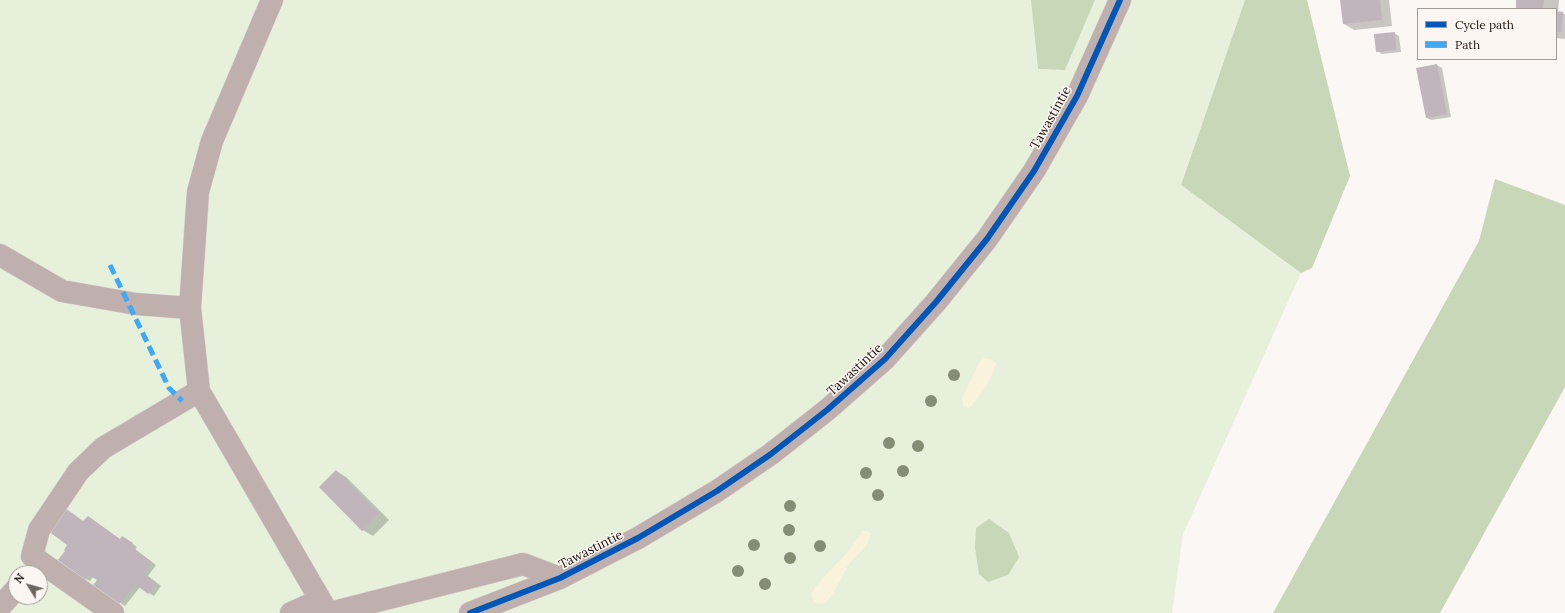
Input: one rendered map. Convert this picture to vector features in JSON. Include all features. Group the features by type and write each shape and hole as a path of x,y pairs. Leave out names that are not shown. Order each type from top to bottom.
{"street":[{"path":"272,0 212,141 198,192 190,308 199,391 326,609"},
{"name":"Tawastintie","path":"470,613 560,578 638,538 717,491 771,454 827,410 885,359 936,302 987,239 1034,171 1077,96 1120,0"},
{"path":"0,255 62,292 136,304 190,308"},
{"path":"35,565 32,556 39,530 78,472 103,448 199,391"},
{"path":"291,613 326,609 523,564 560,578"},
{"path":"48,575 114,613"},
{"path":"0,607 8,598"}],"green space":[{"path":"0,0 1031,0 1038,69 1065,70 1095,0 1245,0 1181,185 1301,273 1183,534 1172,613 0,613"},
{"path":"1031,0 1095,0 1065,70 1038,69"},
{"path":"1245,0 1307,0 1350,176 1312,268 1301,273 1181,185"},
{"path":"1495,179 1565,205 1565,387 1440,613 1273,613 1479,241"},
{"path":"989,519 1009,533 1019,557 1008,575 988,582 979,574 975,548 976,528"}],"sand":[{"path":"984,358 992,359 996,363 992,375 986,387 973,404 969,408 964,407 962,399 978,364"},
{"path":"862,531 868,531 871,534 866,546 849,564 833,594 825,603 814,603 811,594 823,578 851,548"}],"building":[{"path":"1340,0 1380,0 1382,20 1343,24"},
{"path":"1516,0 1544,0 1543,8 1516,8"},
{"path":"1557,11 1563,12 1561,32 1557,32"},
{"path":"1395,32 1396,50 1376,52 1374,34"},
{"path":"1437,64 1447,114 1426,118 1416,68"},
{"path":"336,470 379,514 362,531 319,487"},
{"path":"61,505 83,521 88,516 120,539 122,536 133,543 131,546 152,562 143,573 157,583 148,594 135,584 119,604 93,585 97,580 88,574 85,580 58,560 65,551 64,550 67,545 44,528"}],"marked path":[{"path":"110,265 169,388 182,401"}],"cycle path":[{"path":"470,613 560,578 638,538 717,491 771,454 827,410 885,359 936,302 987,239 1034,171 1077,96 1120,0"}]}
